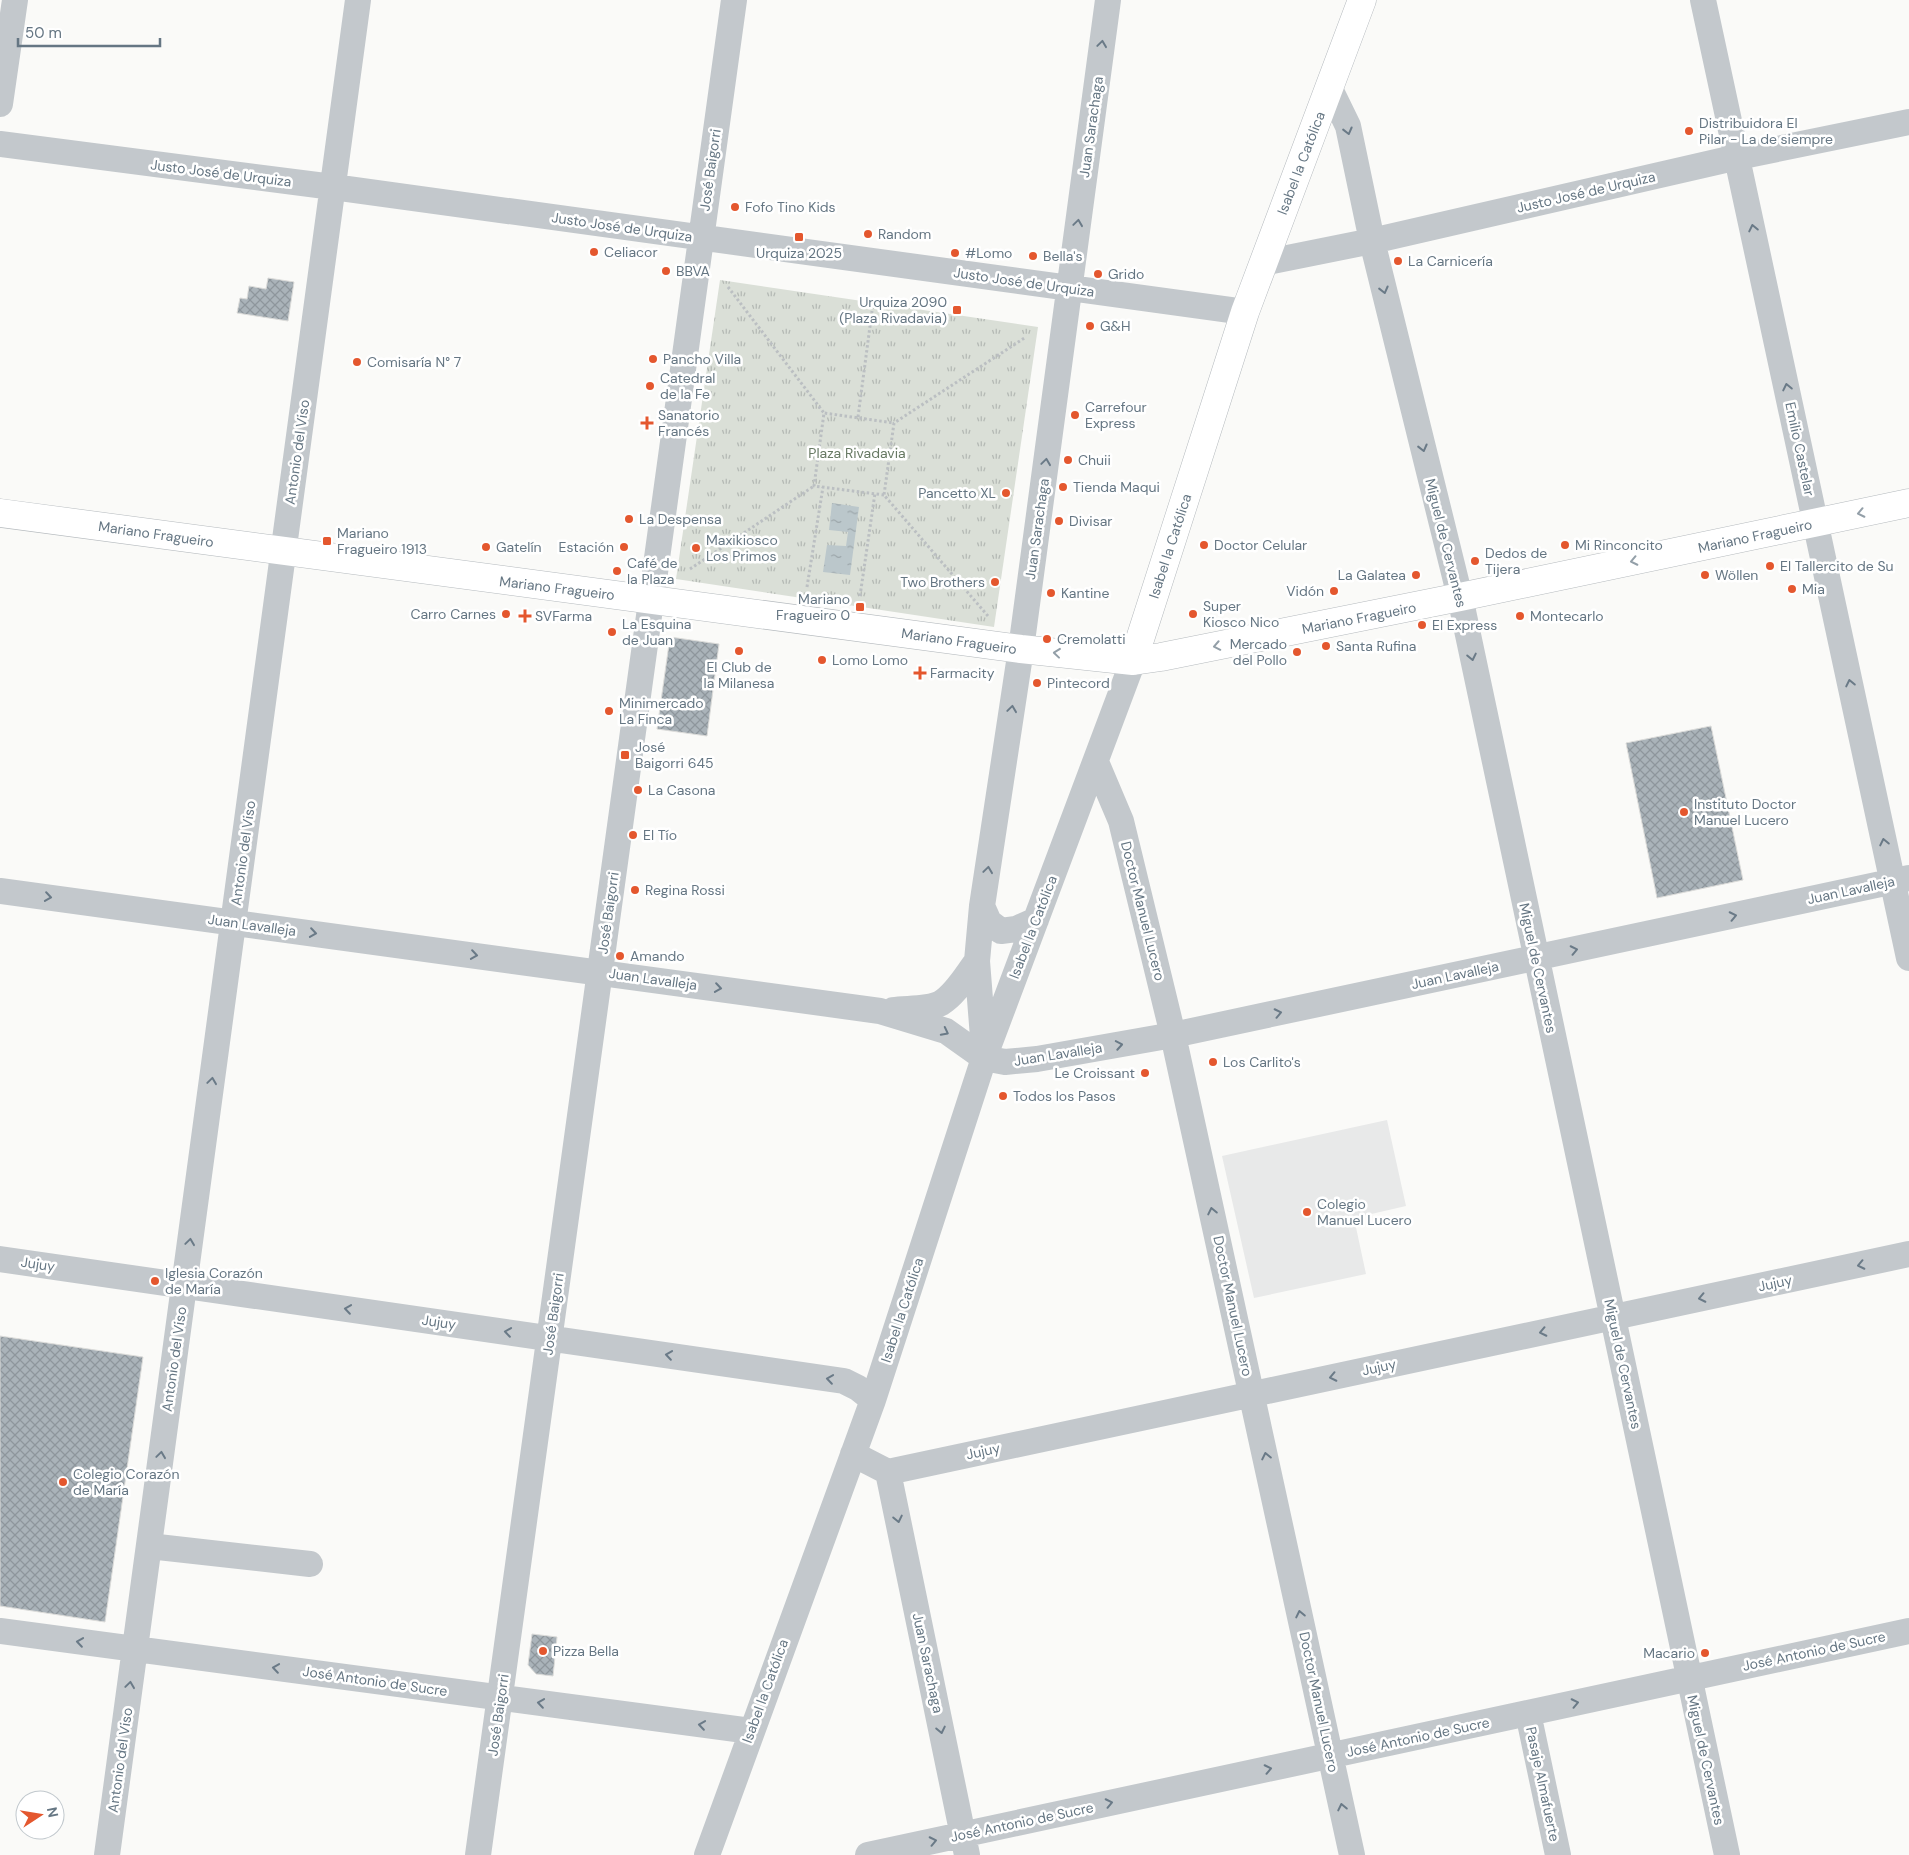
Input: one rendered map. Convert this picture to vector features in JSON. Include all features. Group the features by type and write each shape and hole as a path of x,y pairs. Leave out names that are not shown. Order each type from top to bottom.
{"main road":[{"name":"Isabel la Católica","path":"1133,661 1245,312 1362,0"},
{"name":"Mariano Fragueiro","path":"0,513 1021,649 1133,661 1460,598 1909,503"}],"street":[{"path":"0,104 15,0"},
{"name":"Antonio del Viso","path":"107,1855 358,0"},
{"name":"José Baigorri","path":"478,1855 734,0"},
{"name":"Juan Sarachaga","path":"984,1058 978,961 982,906 1021,649 1108,0"},
{"name":"Emilio Castelar","path":"1703,0 1816,523 1901,880 1909,958"},
{"name":"Miguel de Cervantes","path":"1330,86 1348,126 1372,241 1460,598 1727,1855"},
{"name":"Justo José de Urquiza","path":"1263,263 1372,241 1738,157 1909,122"},
{"name":"Justo José de Urquiza","path":"0,144 1245,312"},
{"name":"Isabel la Católica","path":"711,1850 751,1731 873,1400 984,1058 1133,661"},
{"name":"Doctor Manuel Lucero","path":"1096,762 1120,821 1173,1035 1352,1855"},
{"name":"Juan Lavalleja","path":"0,891 880,1011 946,1031 984,1058 1005,1062 1037,1060 1173,1035 1901,880"},
{"path":"982,906 989,922 1001,931 1016,929 1036,920"},
{"path":"880,1011 940,1003 954,991 978,961"},
{"name":"Jujuy","path":"888,1472 1909,1254"},
{"name":"Jujuy","path":"0,1259 844,1381 858,1388 873,1400"},
{"path":"853,1454 888,1472"},
{"name":"Juan Sarachaga","path":"888,1472 965,1845"},
{"path":"149,1546 310,1564"},
{"name":"José Antonio de Sucre","path":"0,1631 751,1731"},
{"name":"José Antonio de Sucre","path":"868,1855 965,1845 1331,1755 1909,1631"},
{"name":"Pasaje Almafuerte","path":"1528,1713 1558,1855"}],"path":[{"path":"728,287 824,413 894,423 1026,337"},
{"path":"858,418 872,311"},
{"path":"814,486 824,413"},
{"path":"884,494 894,423"},
{"path":"690,569 814,486 884,494 988,616"},
{"path":"807,587 823,487"},
{"path":"860,596 875,493"}],"shaded area":[{"name":"Colegio Manuel Lucero","path":"1387,1120 1406,1206 1354,1218 1366,1274 1254,1298 1222,1156"}],"green space":[{"name":"Plaza Rivadavia","path":"720,280 1038,327 994,627 676,579"}],"water":[{"path":"832,503 859,507 850,575 823,572 827,545 846,546 848,532 829,530"}],"building":[{"path":"268,278 294,282 288,321 237,313 240,298 247,299 249,286 266,289"},
{"path":"670,637 719,644 707,736 657,729"},
{"name":"Instituto Doctor Manuel Lucero","path":"1711,726 1743,880 1657,898 1626,743"},
{"name":"Colegio Corazón de María","path":"0,1336 143,1357 105,1622 0,1606"},
{"name":"Pizza Bella","path":"532,1634 557,1637 553,1676 536,1674 528,1665"}],"place":[{"name":"Distribuidora El Pilar - La de siempre","path":"1689,131"},
{"name":"Fofo Tino Kids","path":"735,207"},
{"name":"Random","path":"868,234"},
{"name":"Urquiza 2025","path":"799,237"},
{"name":"Celiacor","path":"594,252"},
{"name":"#Lomo","path":"955,253"},
{"name":"Bella's","path":"1033,256"},
{"name":"La Carnicería","path":"1398,261"},
{"name":"BBVA","path":"666,271"},
{"name":"Grido","path":"1098,274"},
{"name":"Urquiza 2090 (Plaza Rivadavia)","path":"957,310"},
{"name":"G&H","path":"1090,326"},
{"name":"Pancho Villa","path":"653,359"},
{"name":"Comisaría N° 7","path":"357,362"},
{"name":"Catedral de la Fe","path":"650,386"},
{"name":"Carrefour Express","path":"1075,415"},
{"name":"Sanatorio Francés","path":"647,423"},
{"name":"Chuii","path":"1068,460"},
{"name":"Tienda Maqui","path":"1063,487"},
{"name":"Pancetto XL","path":"1006,493"},
{"name":"La Despensa","path":"629,519"},
{"name":"Divisar","path":"1059,521"},
{"name":"Mariano Fragueiro 1913","path":"327,541"},
{"name":"Doctor Celular","path":"1204,545"},
{"name":"Mi Rinconcito","path":"1565,545"},
{"name":"Gatelín","path":"486,547"},
{"name":"Estación","path":"624,547"},
{"name":"Maxikiosco Los Primos","path":"696,548"},
{"name":"Dedos de Tijera","path":"1475,561"},
{"name":"El Tallercito de Su","path":"1770,566"},
{"name":"Café de la Plaza","path":"617,571"},
{"name":"La Galatea","path":"1416,575"},
{"name":"Wöllen","path":"1705,575"},
{"name":"Two Brothers","path":"995,582"},
{"name":"Mia","path":"1792,589"},
{"name":"Vidón","path":"1334,591"},
{"name":"Kantine","path":"1051,593"},
{"name":"Mariano Fragueiro 0","path":"860,607"},
{"name":"Carro Carnes","path":"506,614"},
{"name":"Super Kiosco Nico","path":"1193,614"},
{"name":"SVFarma","path":"525,616"},
{"name":"Montecarlo","path":"1520,616"},
{"name":"El Express","path":"1422,625"},
{"name":"La Esquina de Juan","path":"612,632"},
{"name":"Cremolatti","path":"1047,639"},
{"name":"Santa Rufina","path":"1326,646"},
{"name":"El Club de la Milanesa","path":"739,651"},
{"name":"Mercado del Pollo","path":"1297,652"},
{"name":"Lomo Lomo","path":"822,660"},
{"name":"Farmacity","path":"920,673"},
{"name":"Pintecord","path":"1037,683"},
{"name":"Minimercado La Finca","path":"609,711"},
{"name":"José Baigorri 645","path":"625,755"},
{"name":"La Casona","path":"638,790"},
{"name":"Instituto Doctor Manuel Lucero","path":"1684,812"},
{"name":"El Tío","path":"633,835"},
{"name":"Regina Rossi","path":"635,890"},
{"name":"Amando","path":"620,956"},
{"name":"Los Carlito's","path":"1213,1062"},
{"name":"Le Croissant","path":"1145,1073"},
{"name":"Todos los Pasos","path":"1003,1096"},
{"name":"Colegio Manuel Lucero","path":"1307,1212"},
{"name":"Iglesia Corazón de María","path":"155,1281"},
{"name":"Colegio Corazón de María","path":"63,1482"},
{"name":"Pizza Bella","path":"543,1651"},
{"name":"Macario","path":"1705,1653"}]}
